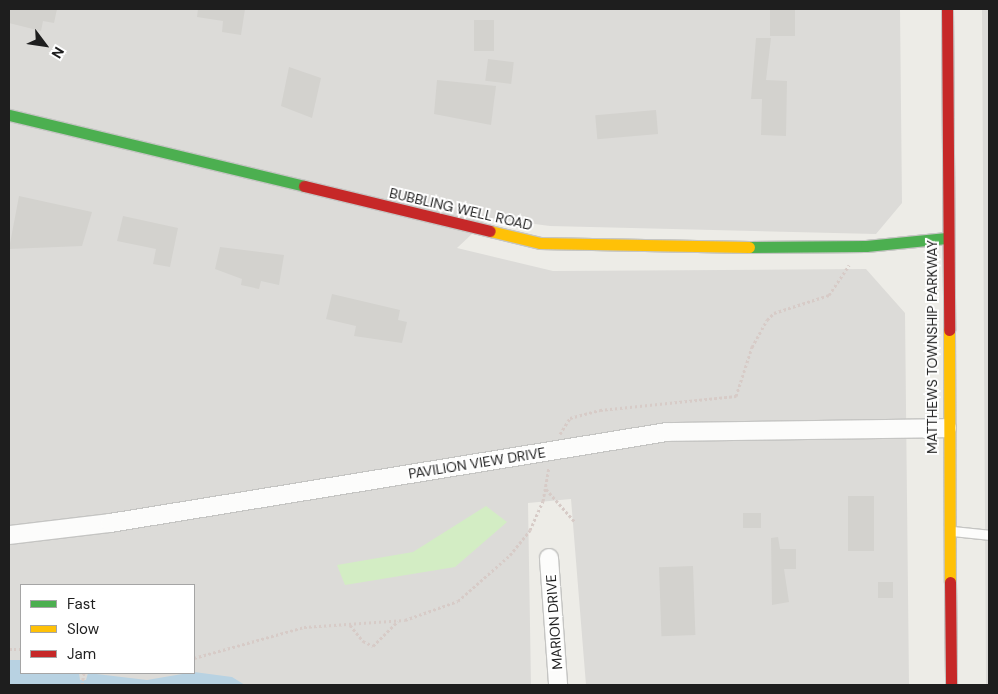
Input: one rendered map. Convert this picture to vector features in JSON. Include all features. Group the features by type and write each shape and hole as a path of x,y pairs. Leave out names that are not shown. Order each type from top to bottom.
{"street":[{"name":"MATTHEWS TOWNSHIP PARKWAY","path":"947,9 948,530 951,685"},
{"name":"BUBBLING WELL ROAD","path":"9,116 540,243 750,247 866,246 947,238"},
{"name":"PAVILION VIEW DRIVE","path":"9,535 110,523 667,432 948,428"},
{"name":"MARION DRIVE","path":"549,558 558,685"}],"lane":[{"path":"948,530 989,535"}],"path":[{"path":"554,442 570,418 580,415 736,396 752,347 767,320 774,313 829,295 843,280 850,262"},
{"path":"195,658 304,626 350,625 398,620 430,613 473,592 522,541 546,489 549,467"},
{"path":"546,489 575,522"},
{"path":"350,625 363,642 373,646 398,620"}],"shaded area":[{"path":"9,9 900,9 902,203 876,234 550,226 489,218 457,248 553,271 866,269 905,313 909,685 586,685 571,499 528,503 531,685 9,685"},
{"path":"982,9 989,9 989,685 986,685"}],"green space":[{"path":"486,506 507,522 455,567 345,585 337,565 413,552"}],"water":[{"path":"9,660 20,660 20,674 79,674 80,680 86,680 88,674 96,674 147,680 182,674 195,674 195,672 232,677 245,685 9,685"}],"building":[{"path":"9,9 57,9 54,23 43,21 41,31 9,23"},
{"path":"198,9 245,9 241,35 222,32 223,21 197,17"},
{"path":"770,9 795,9 795,36 770,36"},
{"path":"474,20 494,20 494,51 474,51"},
{"path":"756,38 771,38 766,80 787,81 786,136 761,135 762,99 751,99"},
{"path":"488,59 514,62 511,84 485,81"},
{"path":"289,67 321,78 312,118 281,106"},
{"path":"437,80 496,86 491,125 434,114"},
{"path":"656,110 658,134 597,139 595,115"},
{"path":"19,196 92,212 82,246 9,249"},
{"path":"123,216 178,228 170,267 153,264 156,249 117,241"},
{"path":"220,247 284,255 279,285 261,281 259,289 241,285 242,279 215,269"},
{"path":"332,294 400,310 398,320 407,322 402,343 354,336 356,326 326,319"},
{"path":"848,496 874,496 874,551 848,551"},
{"path":"743,513 761,513 761,528 743,528"},
{"path":"778,537 780,549 796,549 796,569 784,569 789,602 772,605 771,538"},
{"path":"693,566 695,635 661,636 659,567"},
{"path":"878,582 893,582 893,598 878,598"}],"traffic: fast":[{"path":"9,115 304,186"},
{"path":"749,247 866,246 947,238"}],"traffic: slow":[{"path":"490,231 540,243 749,247"},
{"path":"949,330 950,582"}],"traffic: jam":[{"path":"947,9 949,330"},
{"path":"304,186 490,231"},
{"path":"950,582 951,685"}]}
